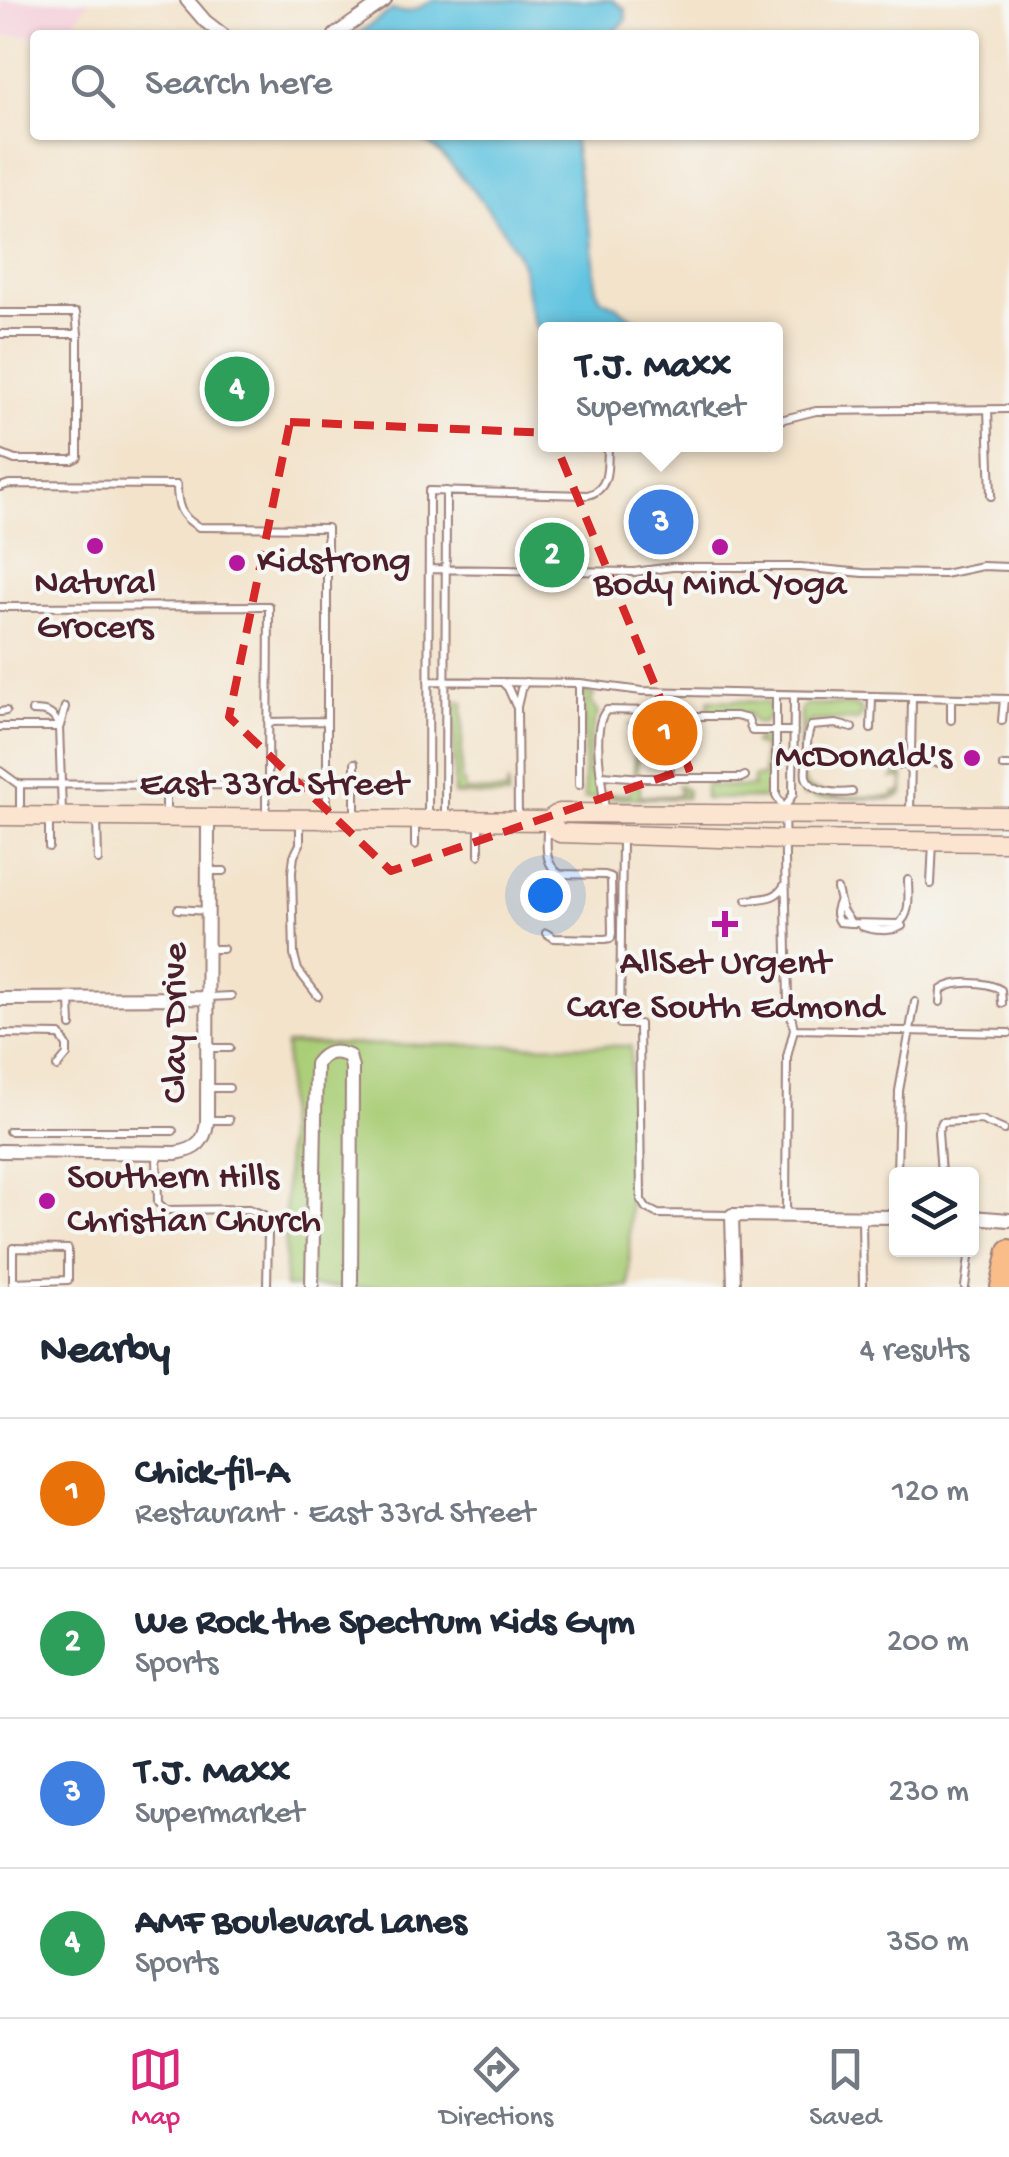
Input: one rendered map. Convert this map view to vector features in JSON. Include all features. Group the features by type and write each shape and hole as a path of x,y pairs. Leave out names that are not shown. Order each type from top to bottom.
{"main road":[{"name":"East 33rd Street","path":"0,816 547,821 559,814 1009,816"},
{"name":"East 33rd Street","path":"547,821 560,833 1009,842"},
{"path":"1001,1287 1009,1250"}],"street":[{"path":"187,0 217,30"},
{"path":"343,30 385,0"},
{"name":"Clay Drive","path":"0,1151 176,1152 194,1148 204,1136 208,818"},
{"path":"0,999 70,999 104,1005 208,998"},
{"path":"312,1287 316,1064 323,1055 338,1052 349,1056 352,1068 350,1287"},
{"path":"734,1287 732,1215 889,1217"},
{"path":"979,1218 1009,1220"}],"lane":[{"path":"0,313 75,309 78,457 15,460 0,454"},
{"path":"0,334 78,334"},
{"path":"988,409 991,496"},
{"path":"783,419 816,411 1009,409"},
{"path":"429,820 429,491 596,493 605,482 607,452"},
{"path":"0,486 177,485 179,508 199,527 328,528 327,819"},
{"path":"415,845 429,820 446,682 446,491"},
{"path":"428,569 634,572 672,567 800,568 944,574 982,566 1009,567"},
{"path":"0,607 269,606 266,818"},
{"path":"428,681 579,683 642,692 1006,699 1002,721"},
{"path":"502,682 517,707"},
{"path":"518,820 517,707 526,682"},
{"path":"579,683 580,786"},
{"path":"776,694 776,795 784,812 788,1001 794,1030 787,1057 786,1215"},
{"path":"784,812 793,794 794,696"},
{"path":"872,698 872,728"},
{"path":"910,816 912,698"},
{"path":"951,698 951,720"},
{"path":"59,728 64,706"},
{"path":"605,814 598,749 600,719 607,710 650,710 661,716 743,716 752,731 794,731"},
{"path":"32,711 50,713 59,728 62,784 49,847"},
{"path":"268,722 327,721"},
{"path":"852,728 836,724 811,726 806,757 807,780 812,786 837,793 852,792"},
{"path":"0,728 59,728"},
{"path":"669,779 670,750 691,744"},
{"path":"355,763 355,819"},
{"path":"886,764 951,763"},
{"path":"0,771 20,784 327,786"},
{"path":"602,775 669,779 745,776"},
{"path":"20,784 20,816"},
{"path":"166,785 166,818"},
{"path":"97,817 98,860"},
{"path":"300,819 300,844 292,872 294,955 298,970 318,996"},
{"path":"479,820 479,855"},
{"path":"546,933 554,938 612,936 611,877 560,874 552,868 546,856 547,821"},
{"path":"622,833 620,1024 639,1024 641,1200 658,1214 732,1215"},
{"path":"931,884 932,841"},
{"path":"208,871 224,871"},
{"path":"836,889 846,919 853,923 898,924 907,912 908,880"},
{"path":"747,900 778,894 786,883"},
{"path":"178,909 208,912"},
{"path":"208,948 224,948"},
{"path":"940,1002 941,990 948,984 989,984 1001,990 1002,1003"},
{"path":"208,998 231,996"},
{"path":"70,999 70,1026"},
{"path":"896,1167 899,1091 916,1002"},
{"path":"794,1030 1009,1032"},
{"path":"0,1034 60,1035 67,1055 57,1067"},
{"path":"207,1048 230,1048"},
{"path":"207,1088 229,1088"},
{"path":"207,1120 229,1120"},
{"path":"940,1167 938,1132 942,1122 981,1120 1004,1130"},
{"path":"8,1131 174,1131"},
{"path":"44,1131 44,1152"},
{"path":"136,1131 136,1152"},
{"path":"158,1152 160,1207 250,1210 264,1215 268,1230 268,1287"},
{"path":"862,1217 863,1287"},
{"path":"13,1248 67,1248 69,1276 64,1282 13,1285 13,1248"},
{"path":"965,1287 968,1257"}],"highlighted area":[{"path":"290,422 551,433 689,768 391,871 229,717"}],"shaded area":[{"path":"0,0 90,0 69,30 30,30 30,36 0,36"}],"green space":[{"path":"584,691 594,694 591,702 598,713 591,738 590,765 593,780 601,791 630,794 634,782 634,733 630,725 638,724 640,796 676,796 681,793 677,786 680,785 687,791 686,798 584,798"},
{"path":"709,700 767,702 769,715 759,724 749,714 708,714"},
{"path":"454,701 463,702 461,781 465,791 507,792 508,782 508,797 454,794"},
{"path":"806,704 854,705 863,713 858,720 812,721 805,725 803,778 808,788 839,797 902,795 891,799 804,796 800,789 801,710"},
{"path":"759,737 769,746 767,798 705,799 705,779 711,779 711,786 753,787 753,777 763,776 763,746 754,742"},
{"path":"286,1044 631,1046 629,1287 285,1287"}],"water":[{"path":"433,0 612,0 625,9 626,21 616,30 363,30 392,10 418,8"},
{"path":"422,140 574,140 592,237 596,289 601,299 639,322 538,322 538,330 520,259 505,233 431,145"}],"place":[{"name":"AMF Boulevard Lanes","path":"237,389"},
{"name":"T.J. Maxx","path":"661,522"},
{"name":"Natural Grocers","path":"95,546"},
{"name":"Body Mind Yoga","path":"720,547"},
{"name":"We Rock the Spectrum Kids Gym","path":"552,555"},
{"name":"Kidstrong","path":"237,563"},
{"name":"Chick-fil-A","path":"665,733"},
{"name":"McDonald's","path":"972,758"},
{"name":"AllSet Urgent Care South Edmond","path":"725,924"},
{"name":"Southern Hills Christian Church","path":"47,1201"}]}
